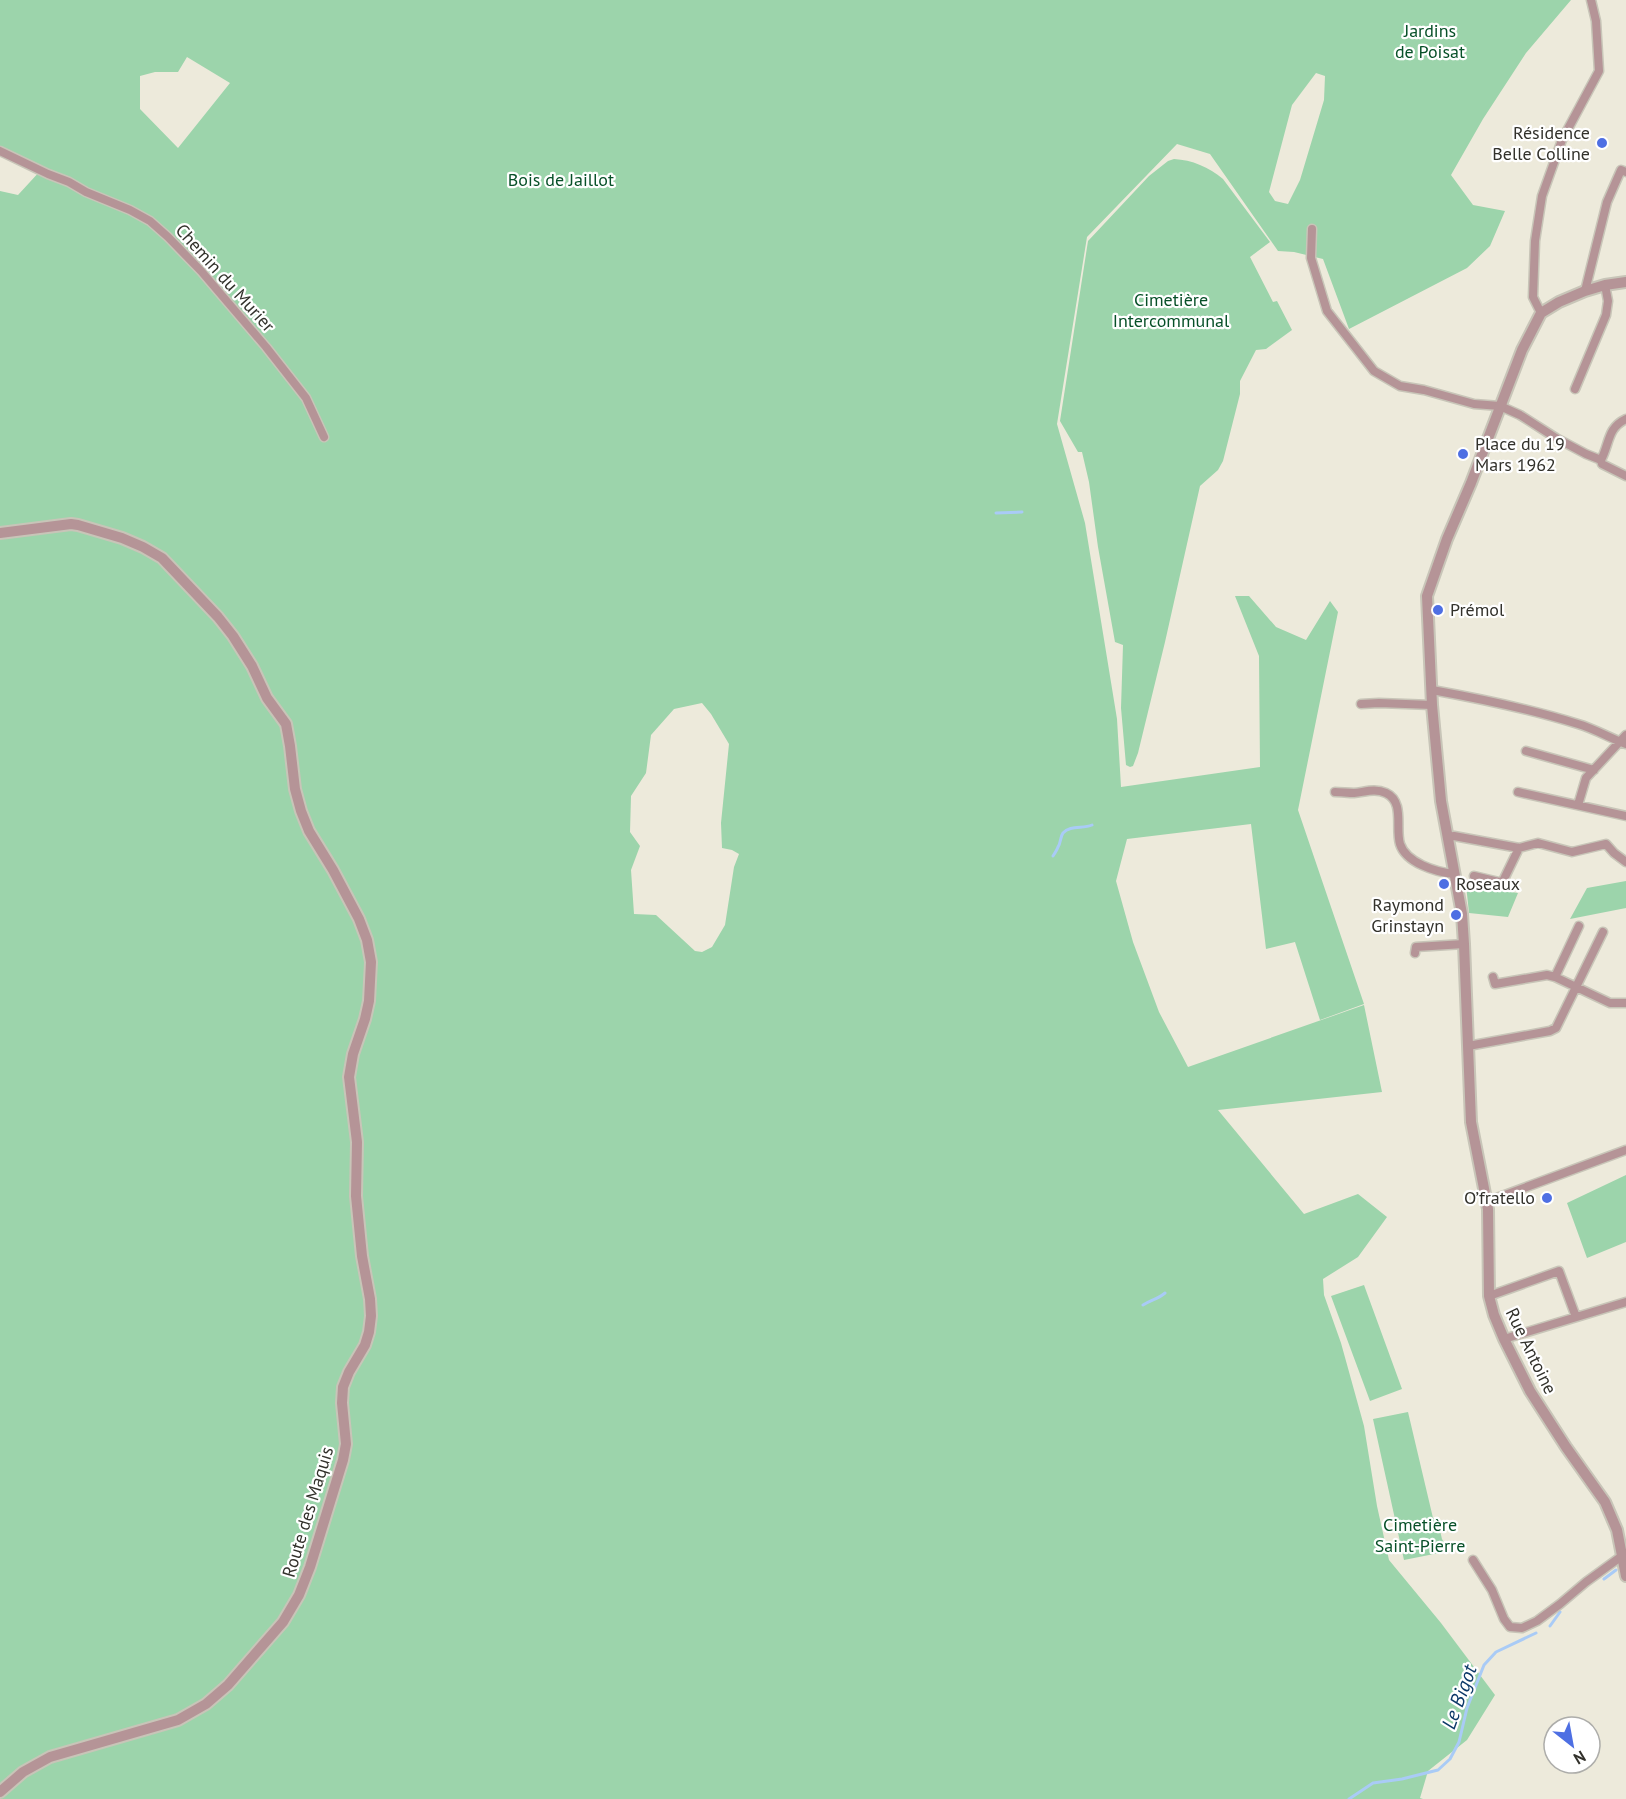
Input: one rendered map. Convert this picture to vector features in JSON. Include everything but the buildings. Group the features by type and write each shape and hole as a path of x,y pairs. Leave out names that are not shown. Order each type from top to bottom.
{"street":[{"path":"1591,0 1596,21 1599,71 1562,140 1542,196 1535,241 1533,297 1541,313 1558,302 1584,291 1626,282"},
{"name":"Chemin du Murier","path":"0,151 150,221 201,271 266,347 306,398 324,437"},
{"path":"1584,291 1607,202 1621,170 1626,172"},
{"path":"1312,229 1311,258 1327,311 1374,371 1400,386 1474,404 1500,406 1520,415 1556,438 1601,460 1602,464 1626,476"},
{"path":"1575,389 1606,315 1608,301 1605,285"},
{"name":"Rue Antoine","path":"1541,313 1529,334 1447,539 1427,596 1432,705 1441,801 1462,914 1471,1122 1488,1209 1489,1296 1504,1339 1530,1391 1605,1502 1624,1554 1626,1576"},
{"path":"1601,460 1612,429 1626,419"},
{"name":"Route des Maquis","path":"0,533 64,524 78,525 133,542 162,558 226,626 246,656 267,698 286,724 295,789 301,811 309,831 333,870 364,929 371,962 369,1001 353,1054 349,1077 357,1135 356,1196 371,1316 367,1339 349,1372 343,1391 345,1444 341,1467 306,1579 283,1622 228,1685 197,1710 169,1723 50,1757 23,1772 0,1792"},
{"path":"1432,690 1491,700 1531,710 1624,740 1586,778 1578,805"},
{"path":"1361,704 1432,705"},
{"path":"1526,751 1594,770"},
{"path":"1335,792 1355,793 1373,790 1387,793 1397,804 1400,846 1423,866 1440,873 1454,874"},
{"path":"1518,792 1626,816"},
{"path":"1448,837 1454,836 1519,848 1538,843 1572,852 1606,844 1626,862"},
{"path":"1474,876 1503,881 1519,848"},
{"path":"1555,977 1579,926"},
{"path":"1468,1046 1556,1028 1603,932"},
{"path":"1415,953 1416,947 1464,944"},
{"path":"1493,978 1495,984 1547,975 1610,1003 1626,1003"},
{"path":"1485,1202 1626,1150"},
{"path":"1489,1296 1559,1271 1576,1317"},
{"path":"1504,1339 1626,1302"},
{"path":"1473,1560 1492,1590 1504,1619 1510,1627 1522,1628 1545,1616 1624,1554"}],"green space":[{"path":"0,0 1571,0 1526,53 1483,119 1451,175 1473,205 1505,211 1490,246 1467,268 1349,329 1323,259 1294,252 1278,251 1210,154 1177,144 1087,237 1057,424 1085,523 1117,719 1121,787 1260,767 1259,656 1235,596 1249,596 1276,627 1306,640 1330,601 1338,612 1298,810 1364,1004 1320,1020 1295,942 1266,949 1251,824 1127,839 1116,881 1133,942 1159,1012 1188,1067 1364,1005 1382,1092 1218,1110 1304,1214 1358,1194 1387,1217 1358,1257 1323,1279 1324,1295 1341,1343 1364,1426 1377,1506 1389,1560 1441,1623 1495,1695 1467,1740 1428,1771 1420,1798 1423,1799 0,1799 0,191 18,195 41,170 0,149","holes":["187,57 230,83 178,148 140,109 140,76 155,72 178,72","1316,73 1325,76 1324,100 1300,180 1288,204 1275,201 1269,192 1292,105","702,703 729,744 721,823 722,848 739,854 734,867 725,925 712,947 702,952 695,951 656,915 634,914 631,870 640,846 630,832 631,796 646,773 651,735 674,709"]},
{"name":"Cimetière Intercommunal","path":"1174,159 1200,165 1223,179 1270,242 1250,257 1273,302 1277,301 1292,330 1266,349 1256,350 1240,381 1240,394 1223,461 1218,470 1200,486 1138,753 1133,766 1130,767 1126,765 1121,708 1123,645 1115,642 1082,452 1078,452 1060,421 1088,241 1149,176"},
{"path":"1626,881 1626,908 1570,919 1587,888"},
{"path":"1466,885 1518,893 1508,917 1469,913"},
{"path":"1626,1175 1626,1242 1587,1258 1567,1203"},
{"path":"1364,1285 1402,1389 1370,1401 1331,1296"},
{"name":"Cimetière Saint-Pierre","path":"1408,1412 1433,1518 1437,1518 1442,1539 1449,1551 1404,1560 1373,1419"}],"waterway":[{"path":"996,513 1022,512"},
{"path":"1053,856 1066,831 1092,825"},
{"path":"1143,1305 1165,1293"},
{"name":"Le Bigot","path":"1604,1579 1616,1570"},
{"name":"Le Bigot","path":"1550,1626 1560,1612"},
{"name":"Le Bigot","path":"1349,1799 1373,1783 1438,1770 1450,1759 1459,1742 1467,1708 1484,1665 1496,1652 1536,1633"}],"place":[{"name":"Résidence Belle Colline","path":"1602,143"},
{"name":"Place du 19 Mars 1962","path":"1463,454"},
{"name":"Prémol","path":"1438,610"},
{"name":"Roseaux","path":"1444,884"},
{"name":"Raymond Grinstayn","path":"1456,915"},
{"name":"O’fratello","path":"1547,1198"}],"park label":[{"name":"Jardins de Poisat","path":"1430,42"},
{"name":"Bois de Jaillot","path":"561,180"}]}
